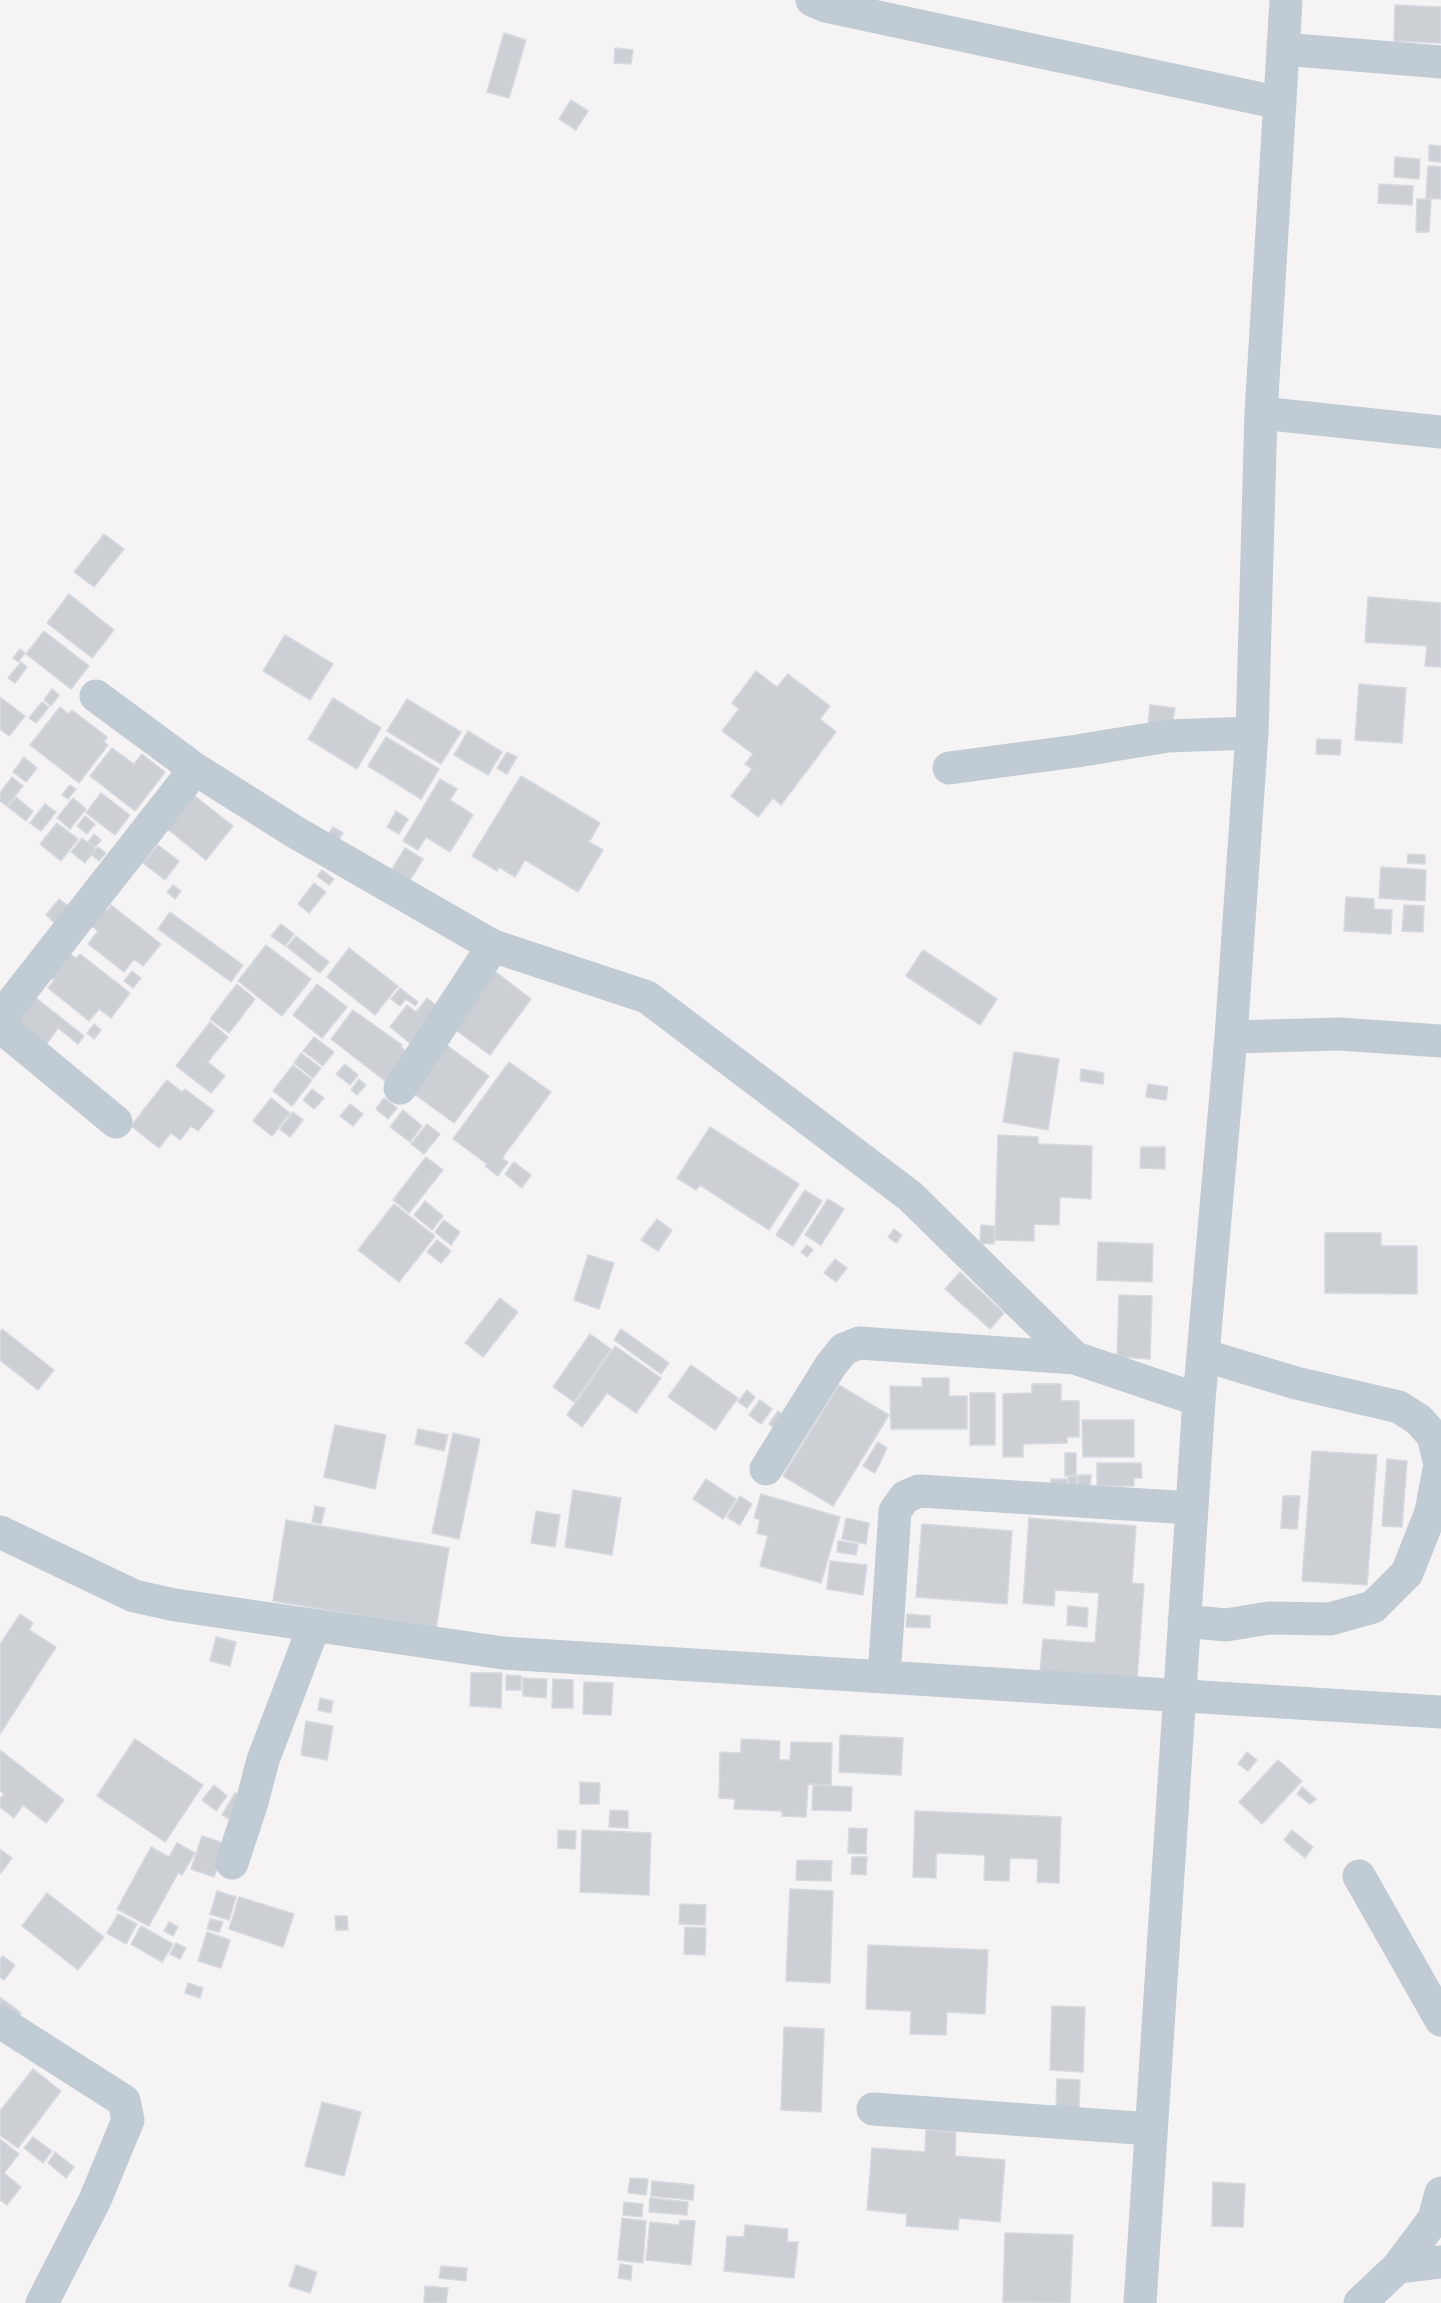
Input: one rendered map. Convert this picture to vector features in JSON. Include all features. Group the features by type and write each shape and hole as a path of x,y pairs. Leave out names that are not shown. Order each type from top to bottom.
{"street":[{"path":"812,0 838,9 1280,103"},
{"path":"1140,2303 1198,1400 1231,1037 1252,733 1261,413 1286,0"},
{"path":"1283,48 1441,62"},
{"path":"1261,413 1441,432"},
{"path":"96,696 195,769 295,832 493,946 647,997 910,1196 1075,1358"},
{"path":"950,768 1077,752 1168,736 1252,733"},
{"path":"0,1018 195,769"},
{"path":"400,1088 493,946"},
{"path":"0,1026 116,1122"},
{"path":"1231,1037 1340,1034 1441,1041"},
{"path":"766,1469 831,1365 844,1349 859,1343 1075,1358 1198,1400"},
{"path":"1184,1621 1226,1626 1269,1618 1330,1619 1373,1606 1407,1573 1431,1512 1440,1464 1433,1436 1419,1420 1399,1407 1296,1383 1203,1355"},
{"path":"884,1677 895,1511 905,1497 918,1491 1191,1508"},
{"path":"0,1532 134,1596 175,1605 503,1653 1441,1712"},
{"path":"232,1863 263,1760 314,1626"},
{"path":"1359,1876 1441,2020"},
{"path":"0,2022 124,2101 128,2120 94,2200 42,2303"},
{"path":"873,2109 1151,2129"},
{"path":"1360,2303 1398,2267 1434,2219 1441,2193"},
{"path":"1398,2267 1441,2262"}],"building":[{"path":"1395,5 1441,7 1441,43 1394,41"},
{"path":"504,33 526,40 509,98 487,92"},
{"path":"615,48 633,50 631,64 614,63"},
{"path":"571,100 588,111 576,130 559,119"},
{"path":"1429,145 1441,146 1441,162 1429,161"},
{"path":"1395,157 1420,159 1419,179 1394,177"},
{"path":"1428,166 1441,167 1441,199 1426,198"},
{"path":"1379,184 1413,186 1412,205 1378,203"},
{"path":"1417,199 1431,199 1429,232 1416,232"},
{"path":"104,534 124,549 94,587 74,572"},
{"path":"69,594 114,630 92,658 47,623"},
{"path":"1368,597 1441,603 1441,667 1425,666 1427,646 1365,642"},
{"path":"44,631 89,666 71,689 26,654"},
{"path":"285,635 333,664 310,700 263,671"},
{"path":"20,649 25,653 18,662 13,658"},
{"path":"21,662 27,667 15,683 8,678"},
{"path":"756,671 777,687 788,674 830,706 820,719 836,732 781,805 773,798 758,817 731,796 752,769 745,764 753,754 722,731 739,709 732,703"},
{"path":"1359,684 1406,688 1402,743 1355,740"},
{"path":"52,689 59,695 51,706 44,700"},
{"path":"0,697 25,716 9,736 0,729"},
{"path":"333,698 381,728 357,769 308,739"},
{"path":"407,699 461,732 441,764 387,731"},
{"path":"42,702 49,707 36,723 29,718"},
{"path":"1150,705 1175,708 1172,727 1148,724"},
{"path":"60,707 69,714 72,710 107,737 104,742 108,745 79,783 30,745"},
{"path":"468,731 502,752 488,775 454,755"},
{"path":"386,737 439,769 421,799 368,766"},
{"path":"1317,739 1341,740 1340,755 1316,754"},
{"path":"112,748 134,764 142,754 165,772 135,811 90,776"},
{"path":"507,752 517,757 507,774 497,768"},
{"path":"24,757 37,768 26,782 13,772"},
{"path":"521,776 600,823 589,842 603,850 578,892 525,860 515,877 499,867 497,871 472,856"},
{"path":"12,777 23,786 7,806 0,801 0,793"},
{"path":"440,779 457,789 450,800 473,815 450,852 426,837 418,850 403,841"},
{"path":"70,785 76,789 68,799 62,795"},
{"path":"101,793 130,815 115,835 86,813"},
{"path":"191,793 233,826 206,860 165,827"},
{"path":"16,797 33,811 26,821 8,807"},
{"path":"73,798 86,809 70,829 57,818"},
{"path":"45,804 56,812 41,831 30,823"},
{"path":"396,811 408,819 399,834 387,827"},
{"path":"85,816 95,824 87,834 77,826"},
{"path":"57,823 78,839 61,861 40,844"},
{"path":"333,827 343,833 335,846 325,839"},
{"path":"94,834 101,840 95,847 88,842"},
{"path":"82,838 96,849 85,863 71,852"},
{"path":"158,845 179,861 165,880 143,863"},
{"path":"98,847 106,853 99,861 92,855"},
{"path":"405,848 423,859 407,885 389,874"},
{"path":"1408,854 1425,855 1425,864 1407,863"},
{"path":"1381,867 1426,870 1425,901 1379,898"},
{"path":"322,870 334,879 329,885 317,876"},
{"path":"314,883 326,892 309,913 298,904"},
{"path":"173,885 181,891 175,899 167,892"},
{"path":"1346,897 1374,899 1374,909 1392,910 1391,934 1344,931"},
{"path":"59,899 68,906 55,923 46,915"},
{"path":"111,905 161,944 143,966 134,959 124,972 88,944 98,931 89,924 102,908 107,911"},
{"path":"1404,905 1424,906 1423,932 1402,931"},
{"path":"170,912 243,965 231,982 158,929"},
{"path":"281,924 294,934 285,946 271,936"},
{"path":"296,936 329,962 320,973 287,947"},
{"path":"266,945 311,979 282,1016 238,981"},
{"path":"349,948 398,986 375,1015 327,977"},
{"path":"923,950 997,999 980,1025 906,976"},
{"path":"68,952 76,958 80,954 130,993 111,1018 99,1009 89,1021 48,988 54,980 49,976"},
{"path":"492,969 531,999 490,1055 450,1026"},
{"path":"132,971 141,978 133,988 124,981"},
{"path":"237,984 255,999 229,1033 210,1019"},
{"path":"317,984 347,1007 322,1038 293,1015"},
{"path":"400,988 418,1002 415,1006 406,999 400,1006 391,999"},
{"path":"35,997 84,1036 78,1044 58,1028 42,1050 12,1027"},
{"path":"427,998 441,1009 412,1045 390,1027 407,1005 416,1012"},
{"path":"353,1010 402,1045 401,1047 407,1052 385,1081 331,1039"},
{"path":"210,1022 228,1037 208,1062 225,1076 211,1093 176,1066"},
{"path":"94,1024 101,1030 94,1039 87,1033"},
{"path":"314,1037 334,1052 323,1066 303,1051"},
{"path":"445,1044 489,1076 454,1123 410,1091"},
{"path":"1014,1052 1059,1059 1048,1130 1003,1122"},
{"path":"301,1053 321,1068 313,1078 294,1063"},
{"path":"509,1062 551,1092 502,1158 508,1162 498,1176 485,1166 487,1164 453,1139"},
{"path":"345,1064 358,1075 350,1085 336,1074"},
{"path":"293,1065 312,1080 292,1106 273,1091"},
{"path":"1081,1069 1104,1073 1103,1084 1080,1081"},
{"path":"359,1079 366,1085 357,1095 351,1090"},
{"path":"167,1080 182,1092 185,1089 214,1111 198,1131 191,1126 180,1140 171,1133 159,1148 131,1126"},
{"path":"1148,1084 1168,1087 1166,1100 1146,1097"},
{"path":"312,1089 324,1098 314,1109 303,1100"},
{"path":"271,1098 290,1113 272,1136 253,1121"},
{"path":"384,1098 397,1108 388,1119 376,1109"},
{"path":"350,1104 363,1114 353,1126 340,1116"},
{"path":"403,1110 422,1126 410,1142 390,1127"},
{"path":"293,1112 303,1120 290,1137 280,1129"},
{"path":"427,1124 440,1134 424,1154 411,1144"},
{"path":"710,1127 799,1184 769,1230 700,1185 696,1190 677,1178"},
{"path":"998,1135 1038,1137 1038,1144 1092,1146 1091,1199 1060,1197 1059,1225 1034,1224 1034,1241 995,1240"},
{"path":"1141,1147 1165,1147 1165,1169 1140,1168"},
{"path":"426,1157 443,1170 409,1213 393,1200"},
{"path":"514,1162 531,1175 522,1188 505,1174"},
{"path":"805,1190 822,1201 793,1246 776,1235"},
{"path":"828,1199 844,1209 821,1245 805,1235"},
{"path":"425,1201 443,1216 432,1230 414,1215"},
{"path":"394,1204 435,1236 399,1282 358,1250"},
{"path":"657,1219 672,1230 658,1251 641,1240"},
{"path":"444,1220 460,1232 451,1245 435,1232"},
{"path":"981,1225 994,1226 994,1244 980,1243"},
{"path":"894,1229 902,1235 896,1243 888,1237"},
{"path":"1325,1233 1381,1233 1381,1246 1417,1246 1417,1294 1325,1293"},
{"path":"437,1240 451,1251 441,1263 427,1252"},
{"path":"1098,1242 1153,1244 1152,1282 1097,1280"},
{"path":"807,1245 813,1250 807,1257 801,1252"},
{"path":"588,1255 614,1263 599,1309 574,1300"},
{"path":"835,1259 847,1268 836,1282 824,1273"},
{"path":"960,1272 1004,1313 990,1329 945,1289"},
{"path":"1119,1295 1152,1296 1150,1359 1117,1357"},
{"path":"500,1298 518,1312 483,1357 465,1343"},
{"path":"2,1329 54,1370 38,1390 0,1360 0,1332"},
{"path":"621,1329 669,1363 661,1374 614,1340"},
{"path":"590,1334 611,1349 574,1402 553,1387"},
{"path":"615,1346 661,1378 636,1413 607,1393 582,1427 567,1415"},
{"path":"691,1365 738,1398 715,1430 668,1397"},
{"path":"922,1378 949,1378 949,1396 967,1396 967,1429 891,1429 890,1386 922,1387"},
{"path":"1032,1384 1061,1384 1061,1401 1079,1401 1079,1437 1067,1437 1067,1443 1023,1444 1023,1457 1003,1457 1003,1394 1032,1393"},
{"path":"839,1385 889,1415 833,1506 783,1476"},
{"path":"747,1390 755,1397 747,1408 738,1402"},
{"path":"970,1393 995,1393 995,1445 970,1445"},
{"path":"760,1400 772,1409 761,1424 749,1415"},
{"path":"778,1411 786,1417 776,1429 769,1424"},
{"path":"1082,1420 1134,1420 1134,1457 1083,1457"},
{"path":"335,1425 386,1435 375,1489 324,1477"},
{"path":"418,1429 448,1435 444,1451 415,1444"},
{"path":"453,1433 480,1439 459,1539 432,1533"},
{"path":"878,1442 887,1448 875,1473 863,1466"},
{"path":"1312,1451 1377,1455 1367,1585 1302,1581"},
{"path":"1065,1453 1076,1453 1076,1475 1065,1476"},
{"path":"1387,1459 1407,1461 1402,1527 1382,1526"},
{"path":"1097,1463 1141,1463 1142,1478 1134,1478 1134,1486 1097,1486"},
{"path":"1078,1475 1091,1475 1090,1491 1078,1491"},
{"path":"1068,1476 1077,1476 1077,1490 1069,1489"},
{"path":"706,1479 736,1499 723,1519 693,1499"},
{"path":"1051,1479 1067,1479 1067,1490 1051,1490"},
{"path":"573,1490 621,1498 612,1555 565,1547"},
{"path":"761,1494 840,1517 821,1583 760,1566 768,1536 757,1533 760,1520 754,1518"},
{"path":"740,1496 752,1504 740,1525 727,1517"},
{"path":"1283,1496 1300,1496 1297,1529 1281,1528"},
{"path":"315,1506 325,1508 321,1524 312,1522"},
{"path":"536,1511 560,1515 555,1547 531,1543"},
{"path":"846,1518 869,1523 866,1544 842,1539"},
{"path":"1029,1518 1136,1526 1132,1583 1144,1584 1137,1680 1040,1672 1043,1639 1095,1643 1099,1593 1055,1590 1054,1606 1023,1603"},
{"path":"286,1520 449,1548 436,1628 273,1601"},
{"path":"922,1524 1012,1531 1007,1604 916,1597"},
{"path":"838,1541 858,1544 856,1555 837,1552"},
{"path":"830,1561 867,1565 863,1595 827,1589"},
{"path":"1068,1606 1088,1608 1087,1627 1067,1625"},
{"path":"20,1614 33,1623 29,1630 56,1647 0,1734 0,1644"},
{"path":"907,1614 930,1616 930,1628 906,1627"},
{"path":"216,1637 236,1642 230,1666 210,1661"},
{"path":"471,1673 502,1673 501,1708 470,1706"},
{"path":"506,1675 521,1676 521,1690 506,1690"},
{"path":"523,1678 547,1679 546,1698 523,1696"},
{"path":"553,1679 573,1680 573,1708 552,1708"},
{"path":"584,1682 613,1683 611,1715 583,1714"},
{"path":"320,1698 333,1701 331,1713 318,1710"},
{"path":"306,1721 333,1726 327,1760 301,1755"},
{"path":"840,1735 903,1738 901,1775 839,1772"},
{"path":"135,1739 203,1785 165,1842 97,1796"},
{"path":"741,1739 780,1741 779,1760 790,1760 791,1742 832,1743 831,1785 808,1784 806,1817 782,1816 782,1811 734,1809 735,1799 719,1798 720,1752 741,1753"},
{"path":"0,1750 64,1800 46,1823 23,1805 14,1818 0,1807 0,1799 4,1794 0,1791"},
{"path":"1247,1752 1257,1760 1248,1771 1238,1764"},
{"path":"1278,1760 1302,1781 1262,1824 1239,1802"},
{"path":"580,1782 600,1783 599,1804 580,1804"},
{"path":"214,1785 227,1796 216,1811 202,1800"},
{"path":"813,1785 852,1787 851,1811 812,1810"},
{"path":"1302,1787 1316,1799 1310,1804 1297,1794"},
{"path":"235,1793 249,1801 236,1823 222,1815"},
{"path":"610,1810 628,1811 628,1828 609,1827"},
{"path":"915,1811 1061,1817 1059,1883 1037,1882 1038,1859 1010,1858 1009,1881 984,1880 985,1855 936,1853 936,1878 913,1877"},
{"path":"849,1828 867,1829 866,1854 848,1853"},
{"path":"558,1830 576,1831 575,1849 558,1848"},
{"path":"582,1830 651,1833 649,1895 580,1892"},
{"path":"1292,1830 1313,1847 1305,1858 1284,1840"},
{"path":"202,1836 226,1844 214,1877 191,1869"},
{"path":"177,1843 195,1853 182,1875 178,1873 149,1926 117,1909 151,1847 169,1857"},
{"path":"0,1849 12,1858 0,1874"},
{"path":"852,1857 867,1857 866,1875 851,1874"},
{"path":"797,1860 832,1861 831,1881 796,1880"},
{"path":"790,1889 833,1891 830,1983 786,1981"},
{"path":"217,1891 236,1897 229,1920 210,1914"},
{"path":"47,1893 104,1937 78,1970 22,1926"},
{"path":"239,1897 294,1914 283,1947 229,1929"},
{"path":"680,1904 706,1905 705,1925 679,1924"},
{"path":"118,1914 137,1924 126,1944 107,1933"},
{"path":"335,1916 347,1916 348,1930 336,1930"},
{"path":"210,1919 223,1922 219,1932 207,1929"},
{"path":"169,1922 178,1927 173,1936 164,1931"},
{"path":"141,1926 173,1944 162,1962 131,1944"},
{"path":"685,1927 706,1928 705,1955 684,1954"},
{"path":"207,1932 230,1940 221,1968 198,1961"},
{"path":"176,1943 186,1948 180,1959 170,1954"},
{"path":"868,1945 988,1950 985,2014 947,2012 946,2035 910,2034 911,2011 866,2009"},
{"path":"3,1956 15,1965 4,1980 0,1977 0,1959"},
{"path":"188,1983 203,1988 200,1998 185,1993"},
{"path":"0,1997 21,2013 11,2024 0,2016"},
{"path":"1052,2006 1085,2007 1083,2072 1050,2070"},
{"path":"784,2027 824,2029 821,2112 781,2110"},
{"path":"33,2069 61,2091 18,2148 0,2135 0,2111"},
{"path":"1057,2079 1080,2080 1079,2110 1056,2109"},
{"path":"322,2102 361,2112 344,2176 305,2166"},
{"path":"926,2130 956,2132 955,2156 1005,2160 1000,2222 959,2218 958,2230 906,2226 907,2214 867,2210 872,2148 925,2152"},
{"path":"33,2137 52,2151 43,2163 24,2148"},
{"path":"0,2139 19,2154 4,2173 21,2187 7,2205 0,2200"},
{"path":"55,2152 74,2167 66,2178 48,2163"},
{"path":"630,2178 648,2179 646,2195 628,2193"},
{"path":"652,2181 694,2185 693,2200 651,2196"},
{"path":"1213,2182 1245,2184 1243,2227 1212,2226"},
{"path":"650,2198 688,2202 687,2215 649,2212"},
{"path":"624,2202 643,2204 642,2217 623,2215"},
{"path":"622,2218 646,2221 643,2263 618,2260"},
{"path":"680,2220 695,2221 691,2265 646,2260 650,2222 679,2225"},
{"path":"745,2225 788,2229 787,2242 798,2242 794,2278 724,2271 727,2236 744,2237"},
{"path":"1005,2233 1073,2235 1070,2303 1003,2302"},
{"path":"620,2264 632,2266 631,2280 618,2278"},
{"path":"296,2265 317,2272 310,2293 289,2286"},
{"path":"441,2266 467,2268 466,2281 439,2278"},
{"path":"425,2286 448,2288 446,2303 424,2303"}]}
